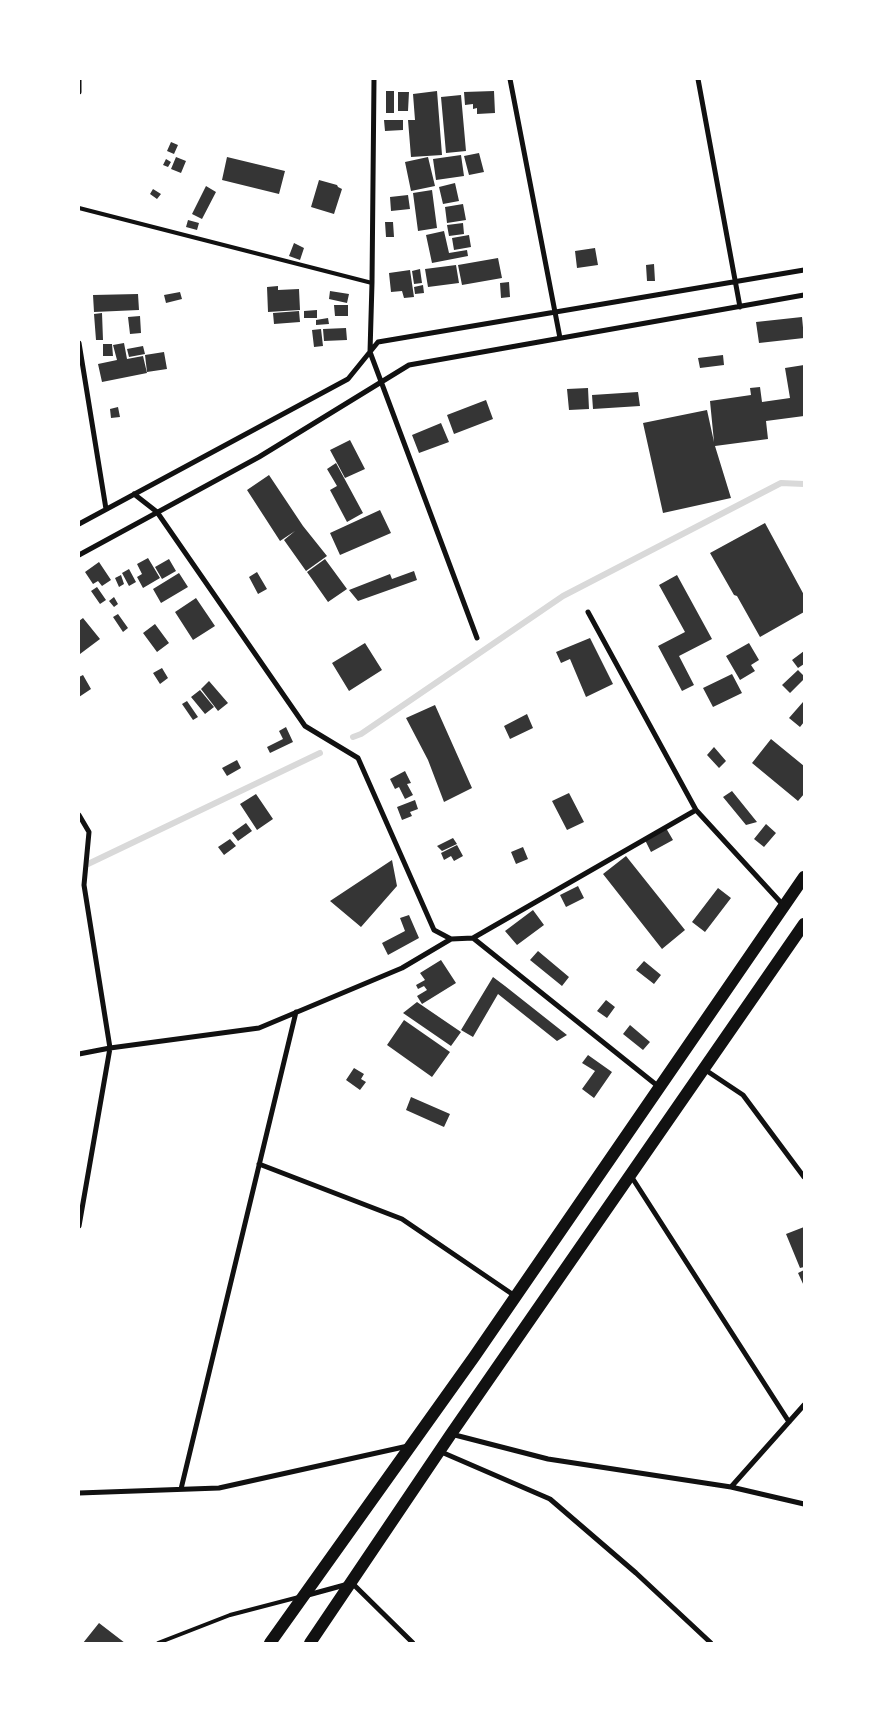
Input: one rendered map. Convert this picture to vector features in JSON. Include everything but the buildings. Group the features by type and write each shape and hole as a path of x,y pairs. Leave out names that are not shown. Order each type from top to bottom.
{"main road":[{"path":"270,1643 515,1297 804,877"},
{"path":"310,1643 439,1451 804,924"}],"street":[{"path":"79,79 79,92"},
{"path":"374,79 370,352 477,638"},
{"path":"510,79 560,338"},
{"path":"698,79 740,307"},
{"path":"79,524 348,379 378,342 804,270"},
{"path":"79,555 259,457 409,364 804,295"},
{"path":"79,343 106,510"},
{"path":"134,494 158,512 305,726 358,758 434,930 451,939"},
{"path":"588,612 696,810 784,906"},
{"path":"79,1054 110,1048 259,1028 402,968 451,939 473,938 696,810"},
{"path":"79,815 89,832 84,885 110,1048 79,1226"},
{"path":"473,938 660,1087"},
{"path":"181,1489 296,1012"},
{"path":"704,1069 743,1095 804,1178"},
{"path":"259,1164 402,1218 515,1297"},
{"path":"630,1175 789,1422"},
{"path":"731,1487 804,1405"},
{"path":"451,1434 548,1459 731,1487 804,1504"},
{"path":"79,1493 219,1488 411,1445"},
{"path":"439,1451 550,1499 636,1573 711,1643"},
{"path":"303,1596 352,1583 413,1643"}],"lane":[{"path":"79,208 372,283"},
{"path":"158,1643 230,1615 303,1596"}],"waterway":[{"path":"353,737 361,734 563,596 781,483 804,484"},
{"path":"88,864 320,753"}]}
